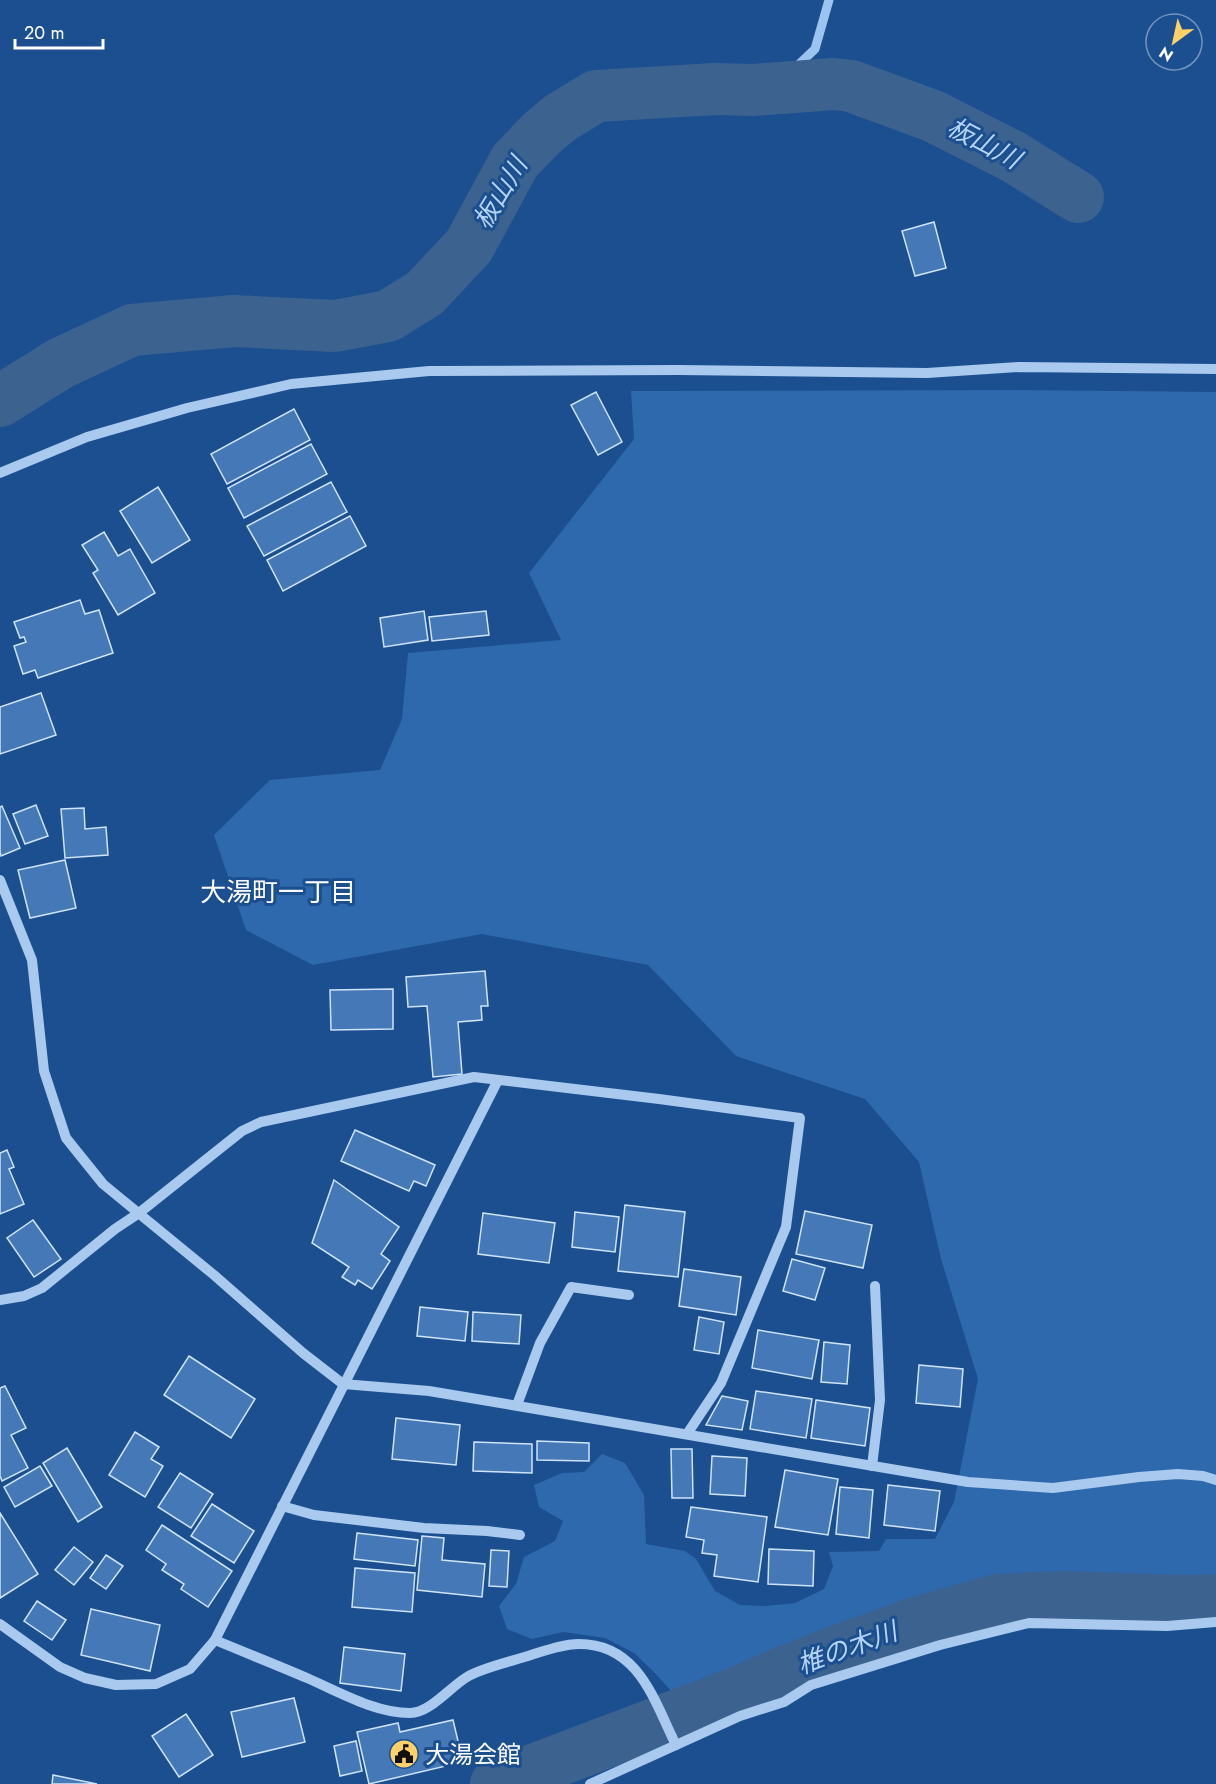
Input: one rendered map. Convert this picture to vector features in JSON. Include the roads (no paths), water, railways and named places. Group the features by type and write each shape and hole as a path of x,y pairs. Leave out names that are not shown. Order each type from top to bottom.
{"street":[{"path":"0,473 87,437 187,408 291,384 429,370 927,373 1019,367 1216,369"},
{"path":"0,880 32,960 44,1071 66,1138 103,1184 214,1275 303,1353 344,1384 429,1391 968,1482 1053,1488 1178,1474 1216,1479"},
{"path":"0,1300 24,1296 42,1288 242,1131 261,1122 474,1077 800,1118 786,1227 721,1383 687,1434"},
{"path":"0,1624 60,1667 85,1678 116,1685 156,1684 190,1669 215,1640 498,1080"},
{"path":"872,1466 880,1400 875,1286"},
{"path":"517,1406 540,1343 571,1287 629,1295"},
{"path":"282,1506 314,1515 424,1528 520,1535"},
{"path":"590,1784 740,1716 784,1702 811,1684 940,1645 1029,1623 1167,1626 1216,1622"},
{"path":"215,1640 354,1699 395,1711 412,1713 424,1710 468,1676 478,1672 559,1647 579,1644 604,1647 624,1658 642,1676 676,1745"}],"waterway":[{"path":"715,89 750,86 776,80 795,68 815,49 829,0"},
{"name":"板山川","path":"0,401 61,363 132,330 234,321 335,326 388,316 425,293 469,246 515,161 560,118 596,96 715,89 753,90 834,84 851,86 933,116 1012,156 1078,197"},
{"name":"椎の木川","path":"496,1784 736,1693 835,1652 922,1621 997,1600 1060,1597 1216,1600"}],"place":[{"name":"大湯会館","path":"404,1754"}],"district":[{"name":"大湯町一丁目","path":"278,892"}]}
